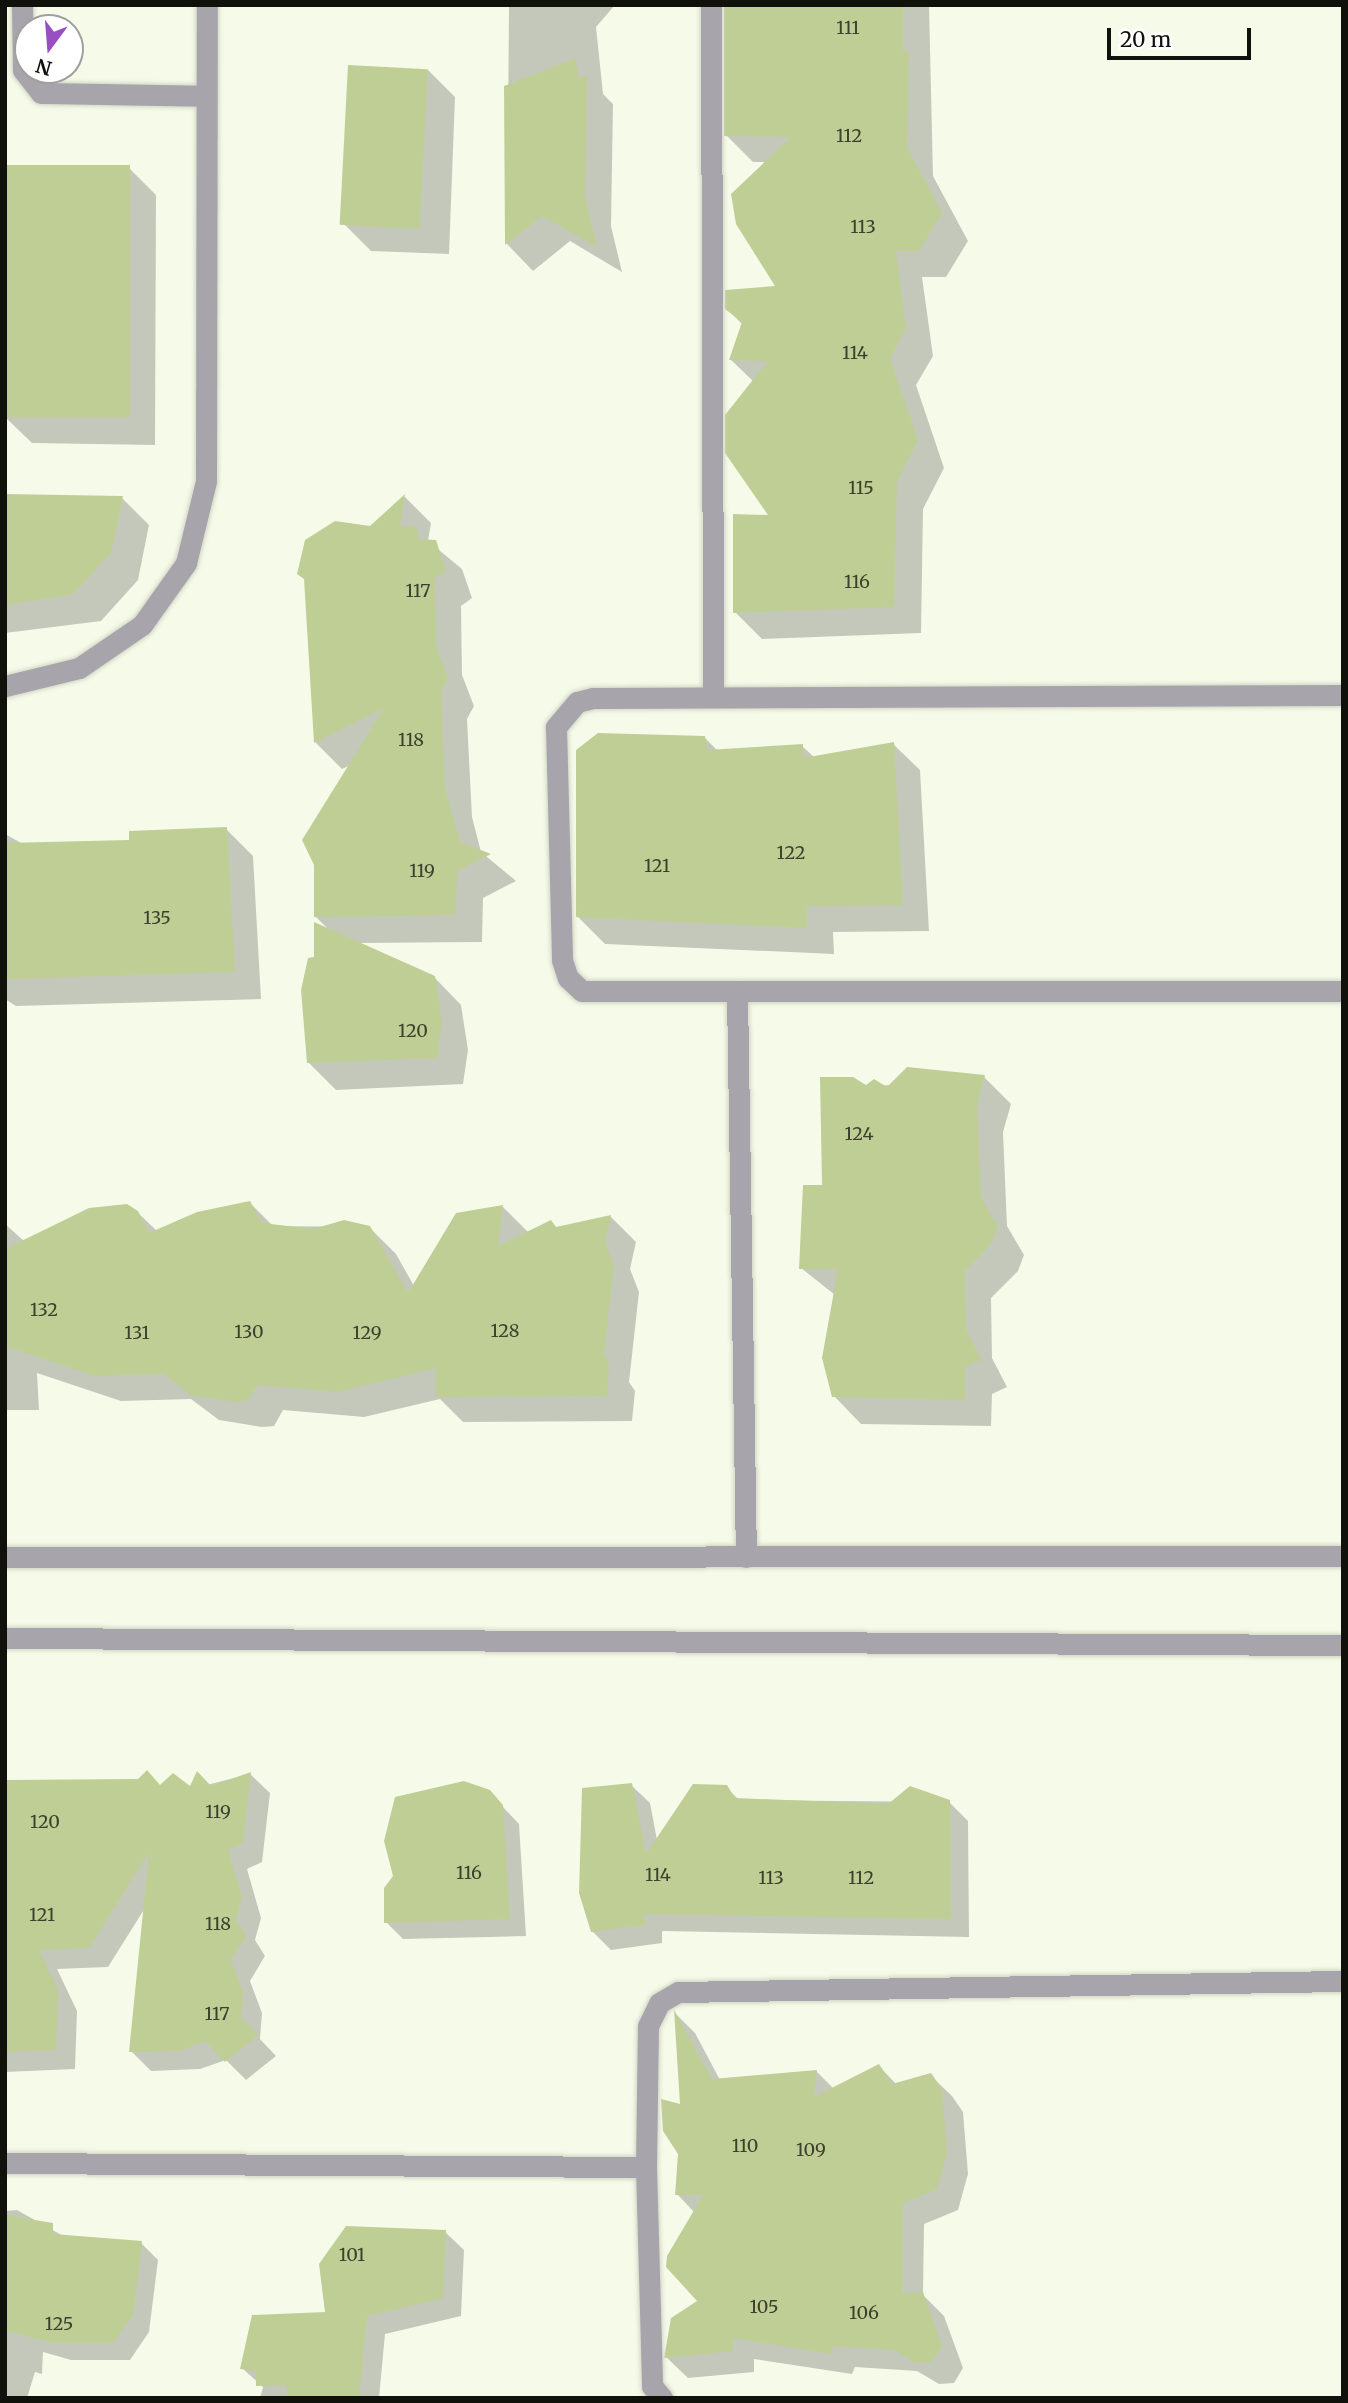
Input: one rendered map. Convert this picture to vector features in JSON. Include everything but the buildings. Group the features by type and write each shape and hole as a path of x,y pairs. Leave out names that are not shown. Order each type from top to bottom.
{"street":[{"path":"22,5 23,70 41,93 206,96"},
{"path":"5,686 79,668 142,625 186,563 206,481 206,5"},
{"path":"711,5 713,697"},
{"path":"1343,695 593,698 564,713 556,727 562,960 568,978 582,991 1343,991"},
{"path":"737,993 746,1557"},
{"path":"5,1557 1343,1556"},
{"path":"5,1638 1343,1645"},
{"path":"662,2398 652,2386 646,2167 648,2026 659,2003 678,1992 1343,1981"},
{"path":"5,2163 646,2167"}]}
